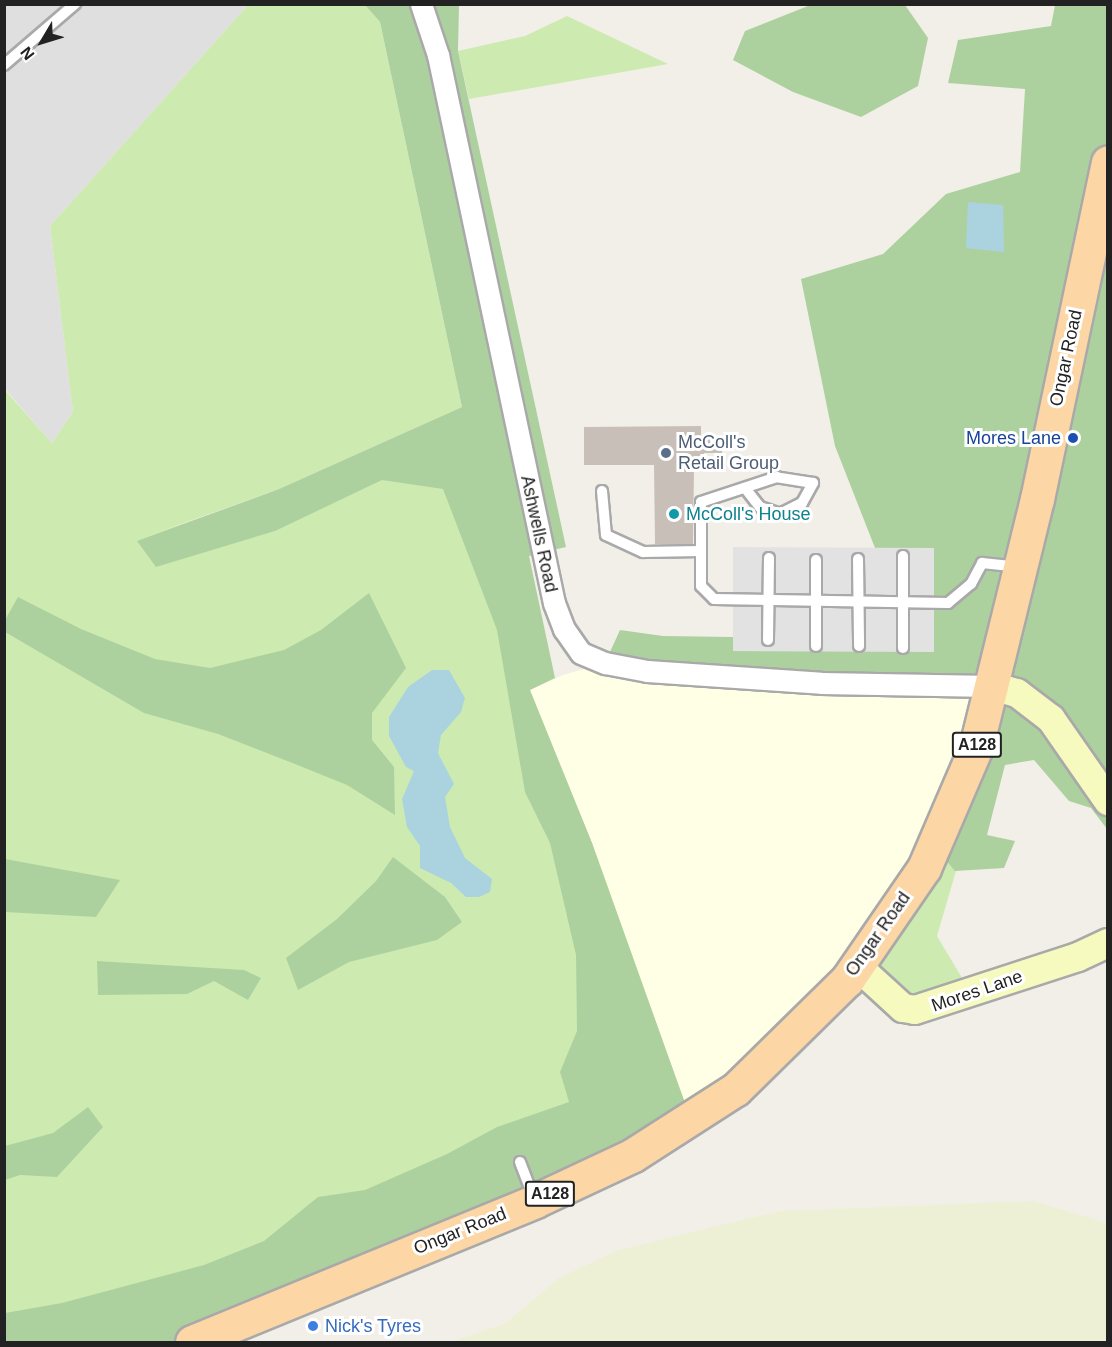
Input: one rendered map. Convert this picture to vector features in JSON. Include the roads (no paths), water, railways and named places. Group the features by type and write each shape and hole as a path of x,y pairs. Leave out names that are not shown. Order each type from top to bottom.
{"main road":[{"name":"Ongar Road","path":"192,1342 532,1193 633,1155 736,1089 835,994 857,966 924,868 973,756 1021,567 1107,162"}],"street":[{"name":"Ashwells Road","path":"421,4 438,55 554,603 564,629 581,653 605,663 647,670 821,682 992,686"},
{"path":"992,686 1017,693 1051,719 1107,801"},
{"name":"Mores Lane","path":"857,966 903,1008 915,1010 1067,961 1107,943"}],"lane":[{"path":"4,65 75,4"},
{"path":"745,488 760,507 780,514 802,503 813,483 777,477 701,502 701,586 714,599 948,603 971,584 982,563 1021,567"},
{"path":"602,491 606,536 643,552 702,551"},
{"path":"903,556 903,648"},
{"path":"768,640 769,558"},
{"path":"858,559 859,646"},
{"path":"816,560 816,646"},
{"path":"520,1162 532,1193"}],"water":[{"path":"968,202 1003,205 1004,252 966,248"},
{"path":"432,670 449,670 465,698 461,712 441,735 438,753 454,784 445,797 450,827 465,858 492,879 490,892 479,897 466,897 451,883 420,868 420,846 407,827 402,799 414,771 406,767 389,736 389,717 408,687"}],"place":[{"name":"Mores Lane","path":"1073,438"},
{"name":"McColl's Retail Group","path":"666,453"},
{"name":"McColl's House","path":"674,514"},
{"name":"Nick's Tyres","path":"313,1326"}]}
